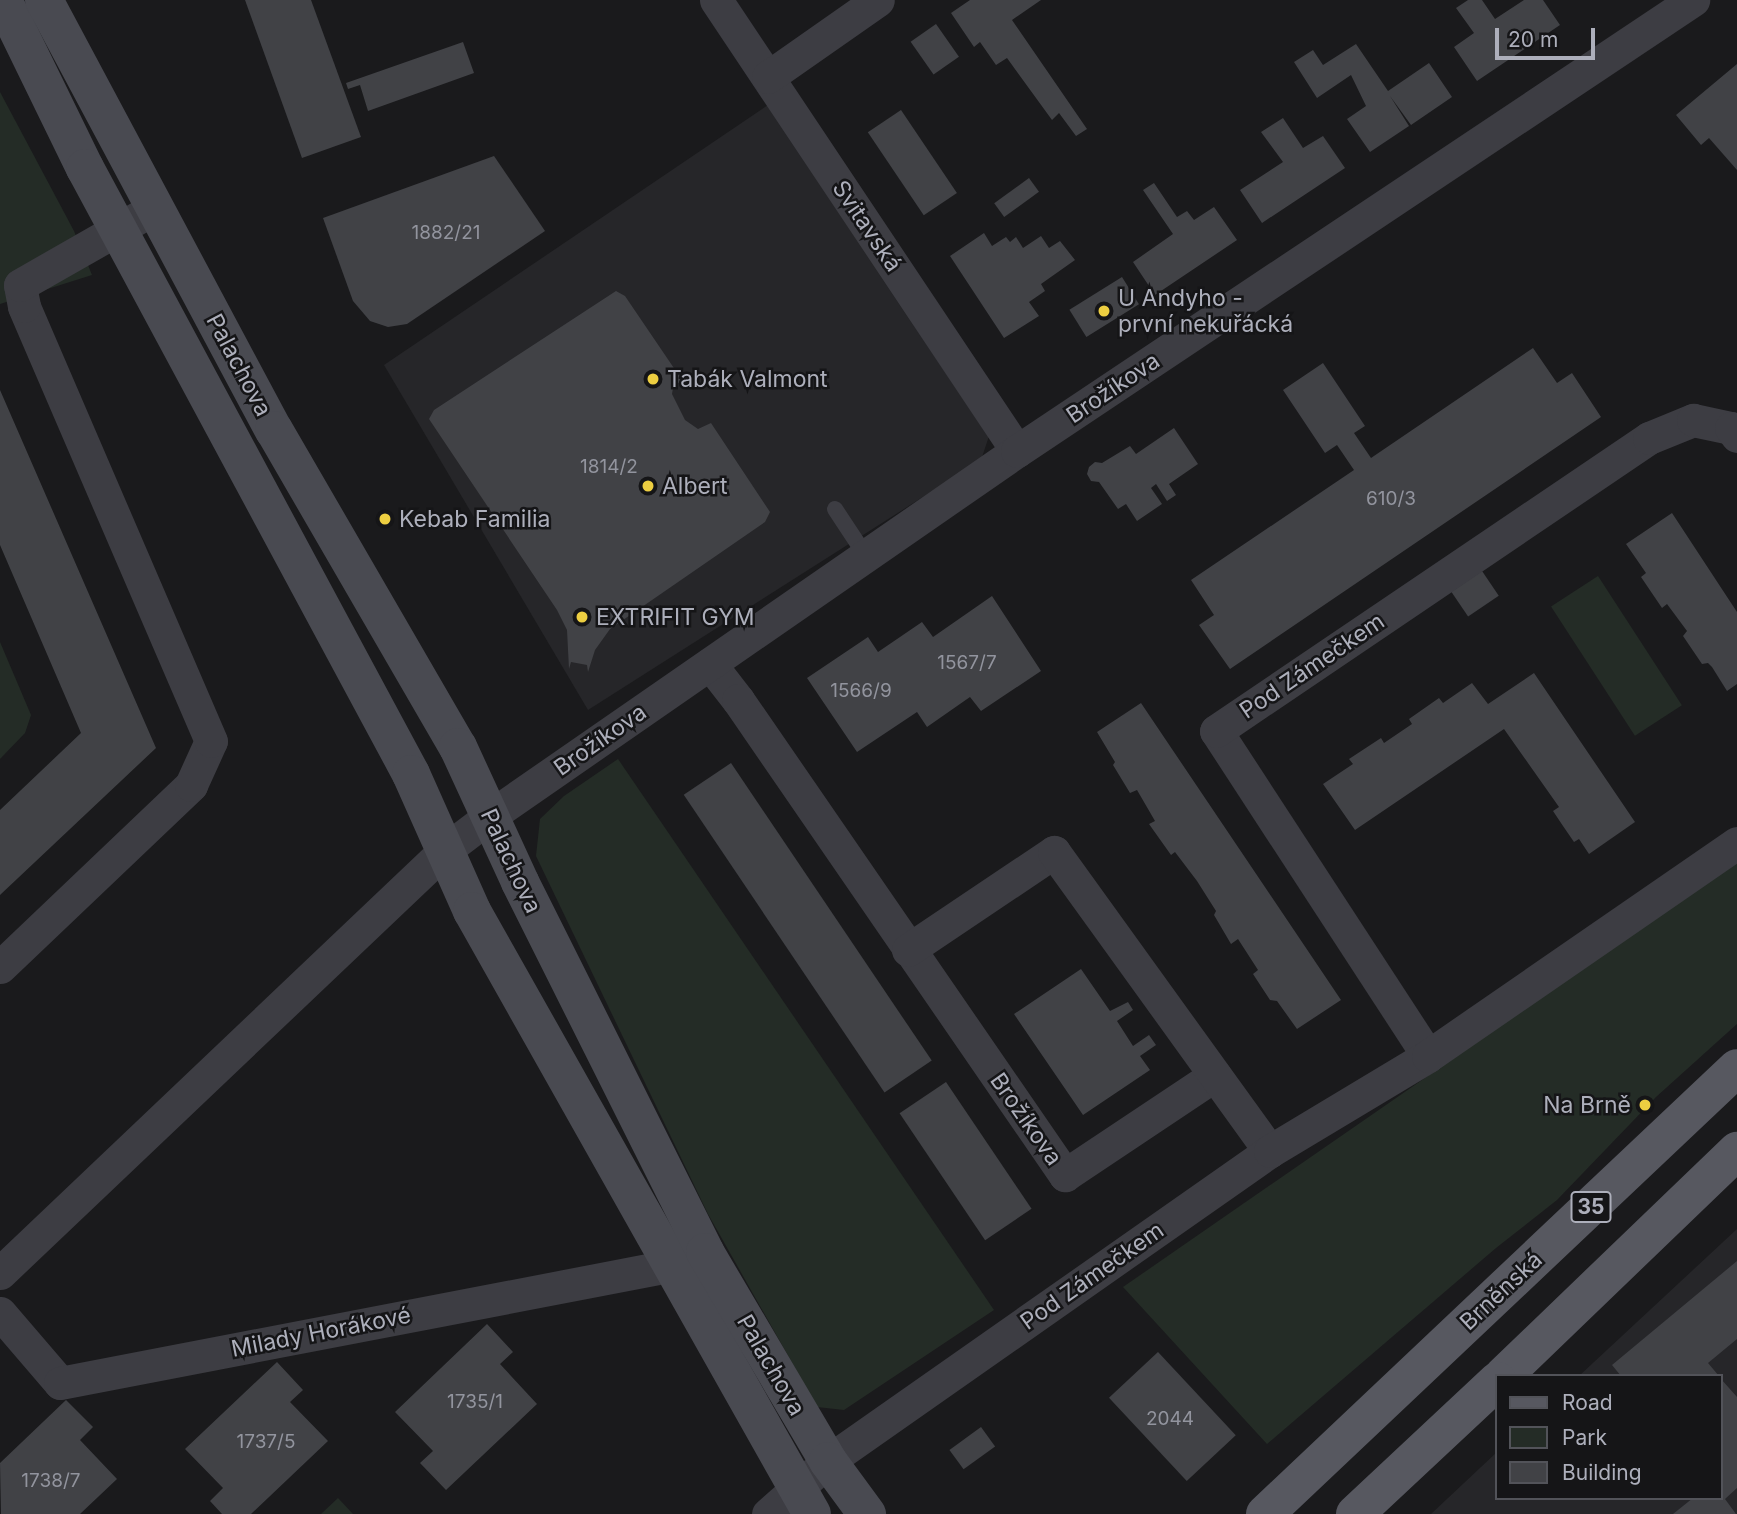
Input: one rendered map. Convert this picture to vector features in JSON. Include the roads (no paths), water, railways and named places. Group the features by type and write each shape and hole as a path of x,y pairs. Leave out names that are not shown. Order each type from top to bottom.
{"main road":[{"name":"Brněnská","path":"1265,1514 1737,1068"},
{"path":"1505,1374 1737,1151"},
{"path":"1355,1514 1496,1382"}],"street":[{"name":"Palachova","path":"3,0 118,230 411,774 472,911 674,1265 804,1501"},
{"name":"Palachova","path":"44,0 274,430 458,747 489,816 705,1252 828,1461 867,1514"},
{"name":"Svitavská","path":"716,0 1017,451"},
{"path":"768,78 878,0"},
{"name":"Brožíkova","path":"489,816 1017,451 1693,0"},
{"path":"0,967 191,785 211,741 24,306 20,285 155,208"},
{"name":"Pod Zámečkem","path":"1428,1056 1216,731 1649,438 1693,420 1731,428 1737,436"},
{"name":"Brožíkova","path":"710,664 738,700 1065,1175 1215,1075"},
{"path":"0,1273 444,851 489,816"},
{"name":"Pod Zámečkem","path":"768,1514 804,1501 828,1461 1270,1151 1428,1056 1737,843"},
{"path":"908,950 1054,852 1270,1151"},
{"name":"Milady Horákové","path":"0,1313 60,1383 674,1265"}],"lane":[{"path":"835,509 866,556"}],"place":[{"name":"U Andyho - první nekuřácká","path":"1104,311"},
{"name":"Tabák Valmont","path":"653,379"},
{"name":"Albert","path":"648,486"},
{"name":"Kebab Familia","path":"385,519"},
{"name":"EXTRIFIT GYM","path":"582,617"},
{"name":"Na Brně","path":"1645,1105"}]}
